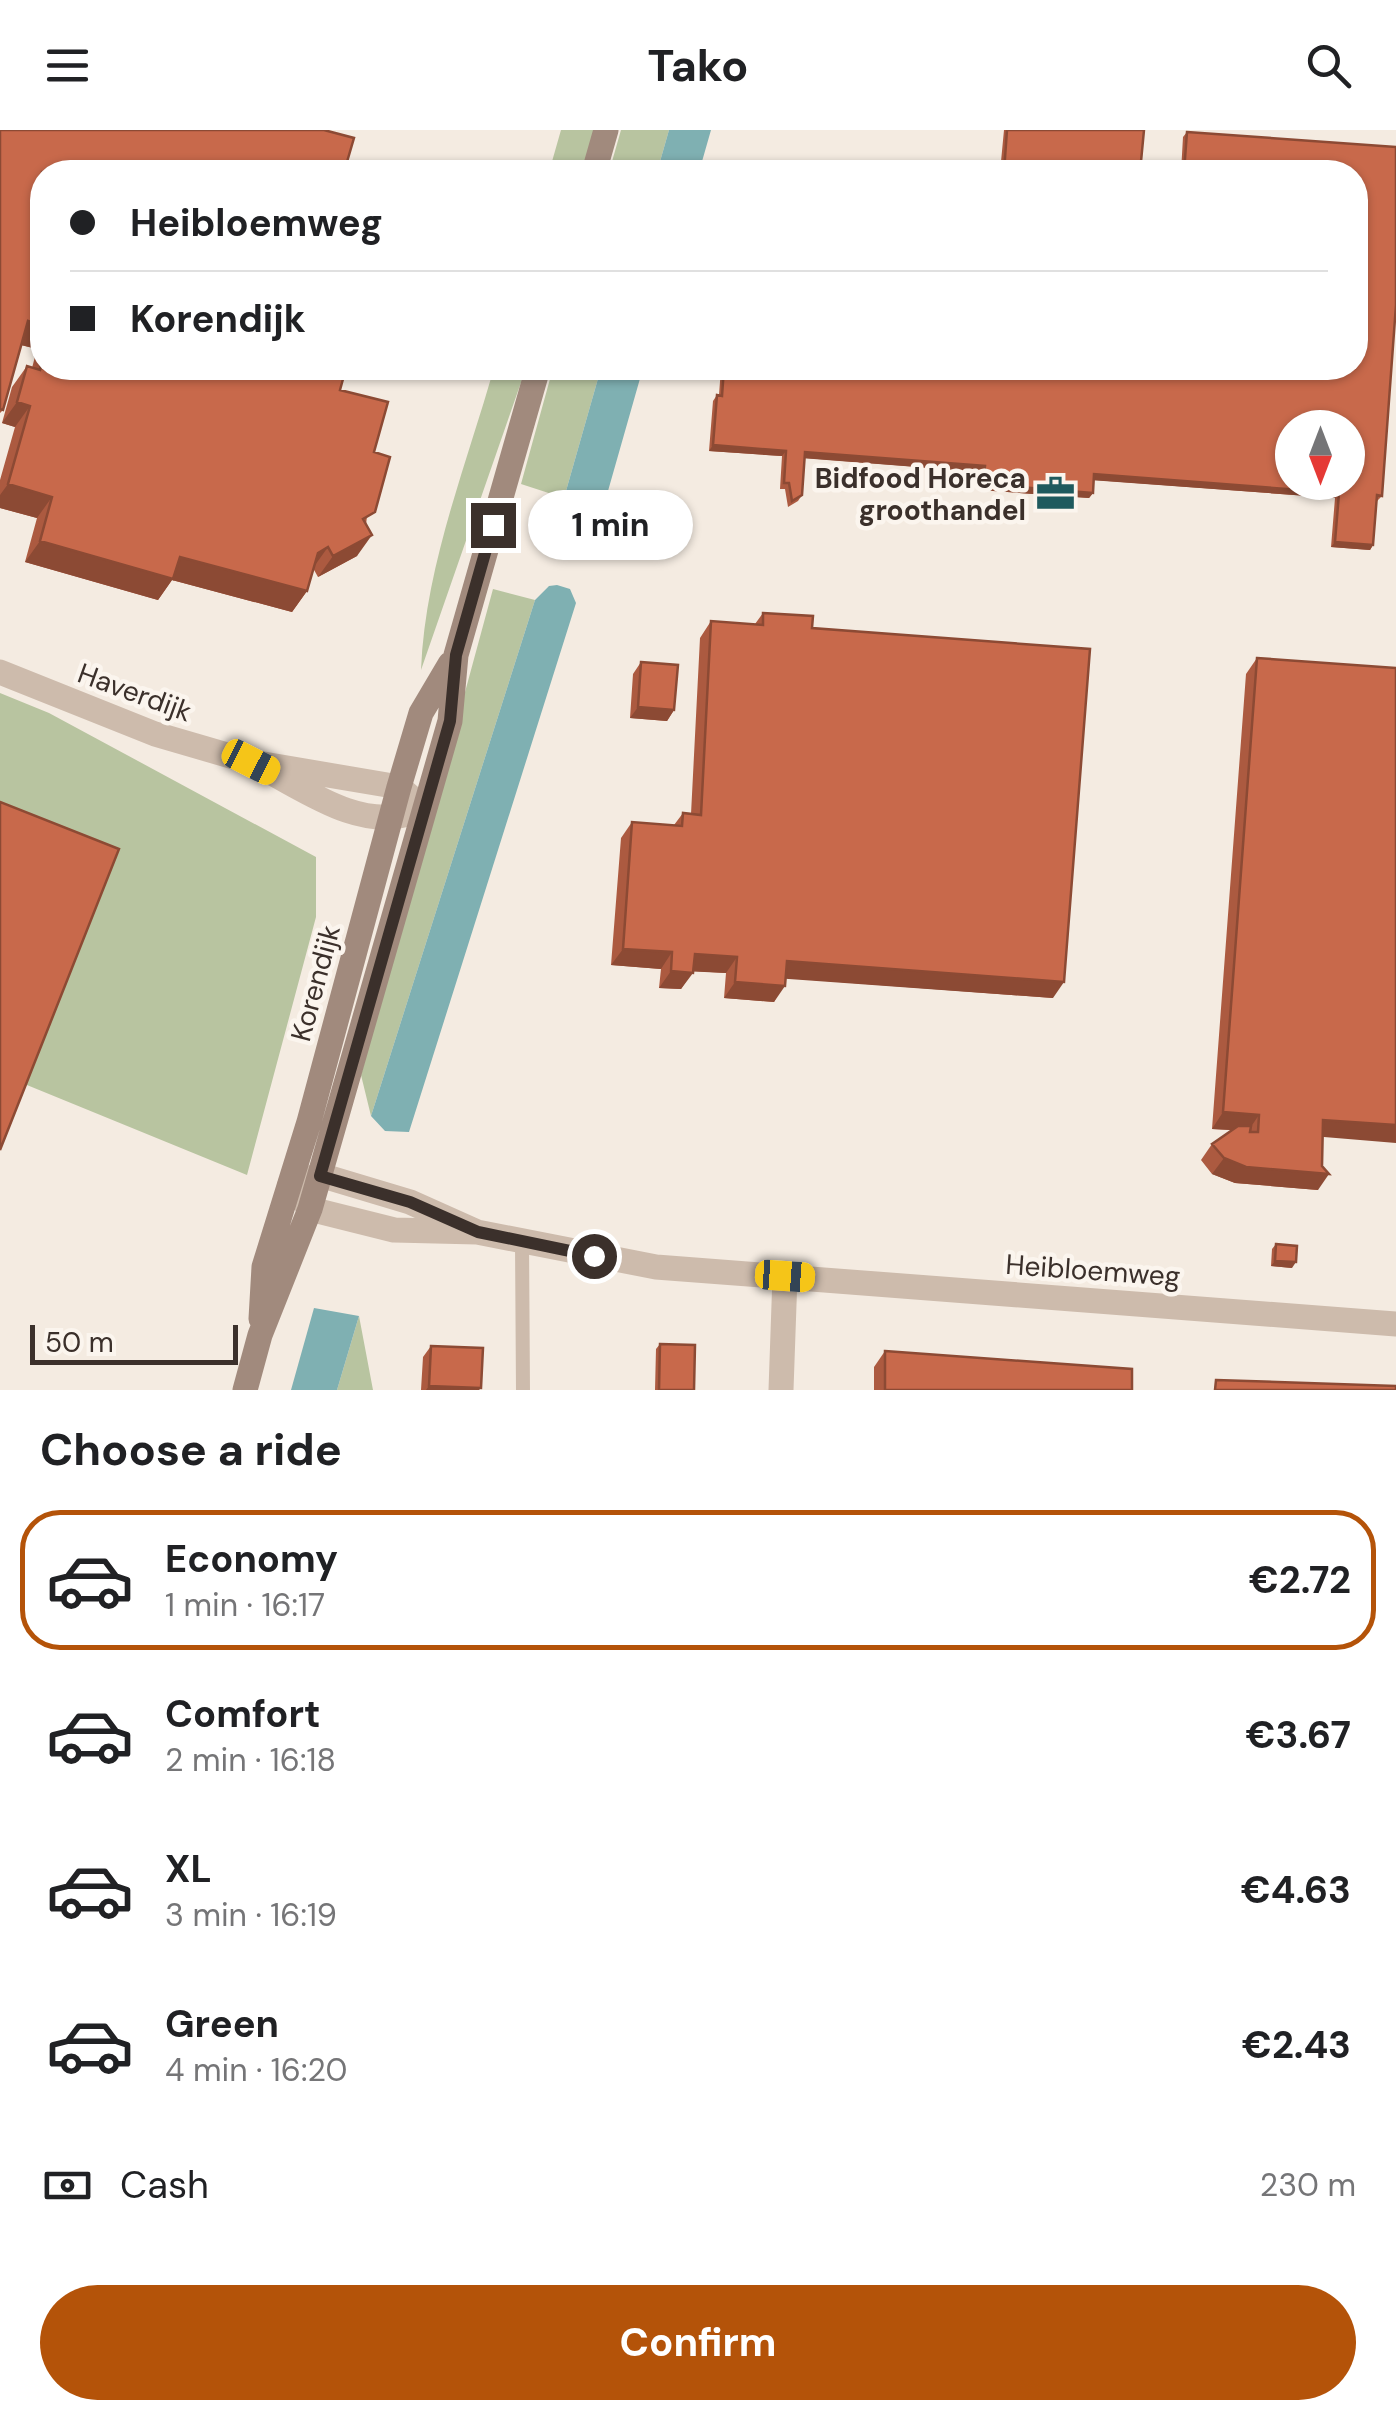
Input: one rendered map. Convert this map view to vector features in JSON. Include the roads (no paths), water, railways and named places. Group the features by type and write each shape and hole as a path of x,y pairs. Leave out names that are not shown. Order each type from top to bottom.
{"street":[{"path":"597,160 606,130"},
{"name":"Korendijk","path":"244,1390 260,1335 320,1176 450,721 456,655 535,380"},
{"name":"Korendijk","path":"260,1335 264,1267 390,819 421,714 456,655"},
{"name":"Haverdijk","path":"0,672 156,734 251,762 399,788"},
{"name":"Haverdijk","path":"251,762 342,810 390,819 424,809"},
{"path":"399,788 424,809"},
{"path":"310,1209 290,1184 320,1176"},
{"name":"Heibloemweg","path":"320,1176 410,1202 478,1232 656,1267 1396,1324"},
{"name":"Heibloemweg","path":"310,1209 394,1230 478,1232"},
{"path":"781,1390 785,1276"}],"lane":[{"path":"522,1242 522,1390"}],"water":[{"path":"669,130 711,130 702,160 660,160"},
{"path":"598,380 640,380 604,505 587,517 575,513 564,498"},
{"path":"549,586 570,589 576,603 409,1132 385,1131 371,1116 535,600"},
{"path":"314,1308 359,1316 337,1390 291,1390"}],"place":[{"name":"Bidfood Horeca groothandel","path":"1056,494"}]}
